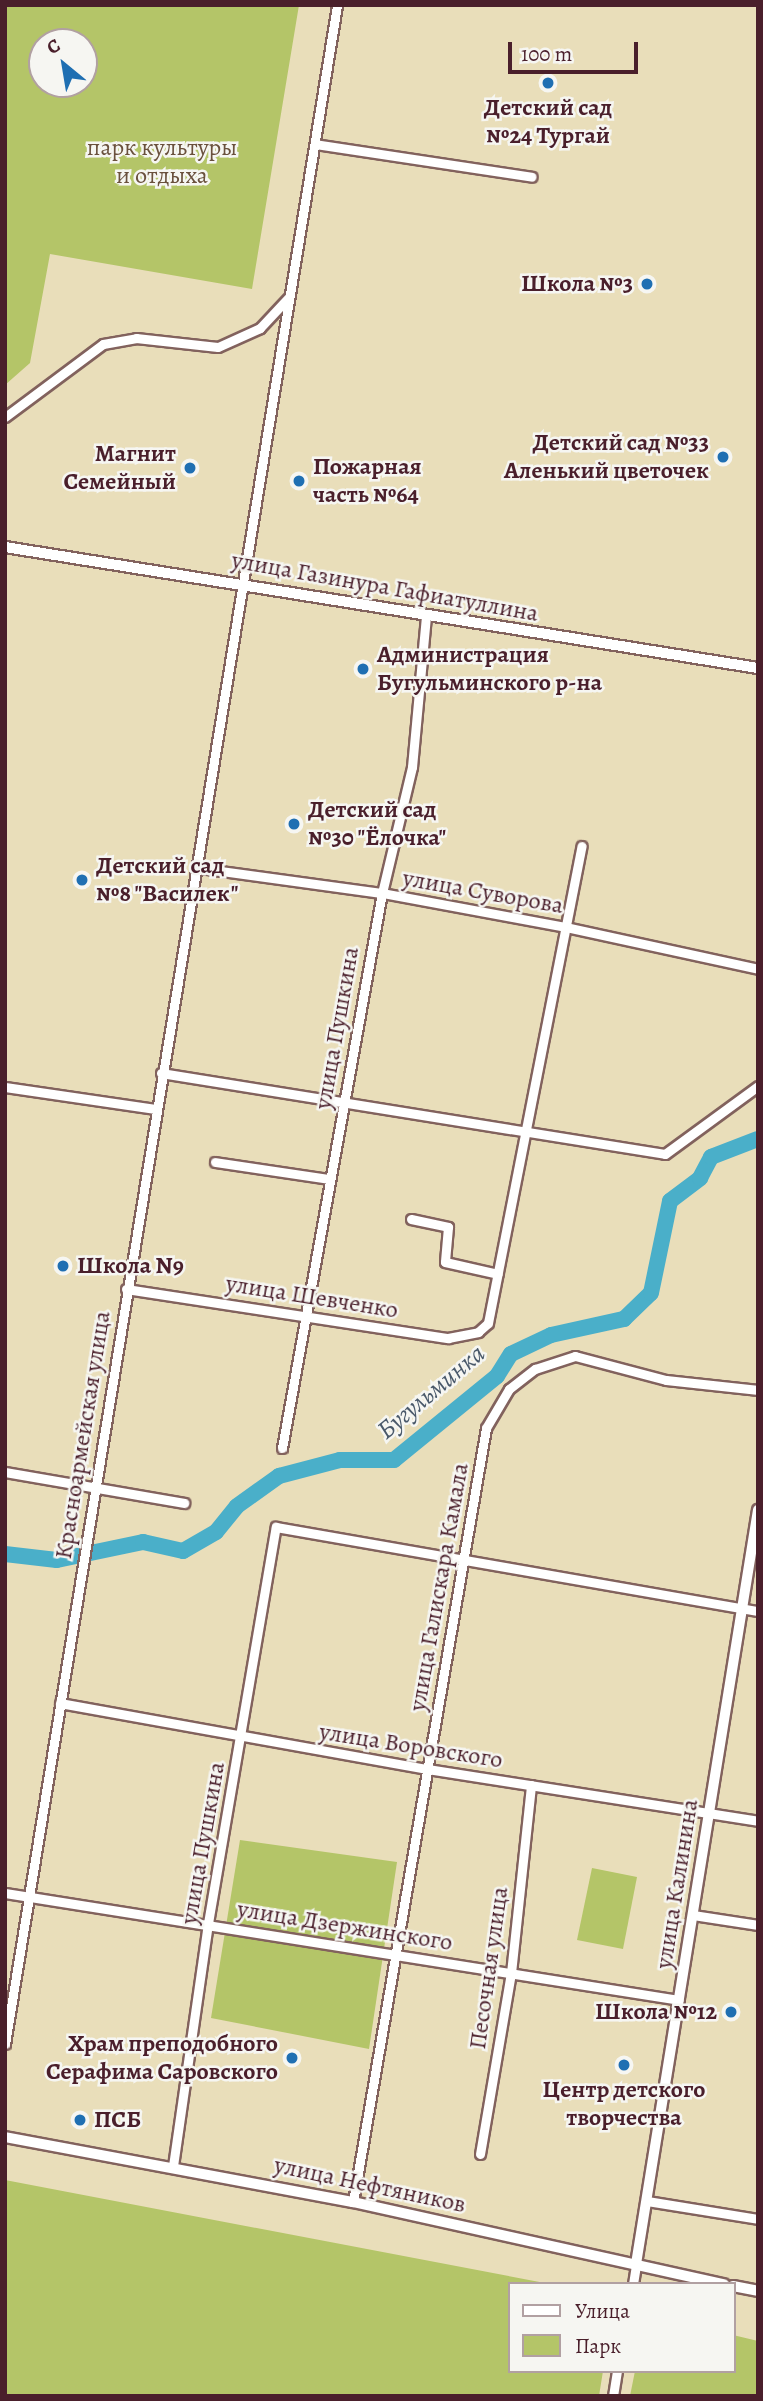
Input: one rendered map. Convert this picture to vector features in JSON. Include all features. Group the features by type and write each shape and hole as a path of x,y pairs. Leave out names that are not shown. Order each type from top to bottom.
{"main road":[{"name":"улица Газинура Гафиатуллина","path":"5,547 758,668"},
{"name":"улица Калинина","path":"636,2264 758,1510"},
{"name":"улица Нефтяников","path":"5,2137 173,2166 353,2202 715,2282"},
{"path":"735,2286 758,2291"}],"street":[{"path":"5,417 103,344 136,338 218,347 260,328 282,309 291,293 337,5"},
{"path":"315,144 532,177"},
{"name":"Красноармейская улица","path":"5,2044 155,1109 199,868 291,293"},
{"name":"улица Пушкина","path":"282,1448 382,893 412,767 426,615"},
{"path":"411,1219 448,1227 445,1262 498,1275 582,846"},
{"name":"улица Суворова","path":"199,868 382,893 566,927 758,969"},
{"path":"161,1073 342,1105 665,1154 758,1086"},
{"path":"5,1087 155,1109"},
{"path":"215,1162 329,1179"},
{"name":"улица Шевченко","path":"126,1289 448,1338 478,1332 488,1323 498,1275"},
{"name":"улица Галискара Камала","path":"353,2202 486,1428 509,1389 535,1369 575,1356 666,1380 758,1390"},
{"path":"5,1472 95,1485 184,1503"},
{"name":"улица Пушкина","path":"173,2166 208,1923 276,1527 464,1557"},
{"path":"464,1557 758,1611"},
{"name":"улица Воровского","path":"60,1703 427,1769 758,1821"},
{"name":"Песочная улица","path":"481,2154 511,1973 531,1785"},
{"name":"улица Дзержинского","path":"5,1893 29,1894 679,2000"},
{"path":"693,1915 758,1925"},
{"path":"647,2201 758,2219"},
{"path":"633,2282 636,2264"},
{"path":"613,2396 617,2373"}],"green space":[{"name":"парк культуры и отдыха","path":"5,5 299,5 252,289 50,254 30,363 5,385"},
{"path":"240,1840 397,1862 369,2049 211,2018"},
{"path":"592,1868 637,1877 623,1949 577,1940"},
{"path":"5,2180 540,2282 508,2282 508,2373 603,2373 599,2396 5,2396"},
{"path":"735,2335 758,2341 758,2396 630,2396 635,2373 735,2373"}],"waterway":[{"name":"Бугульминка","path":"5,1554 57,1560 143,1542 183,1551 216,1532 237,1506 279,1476 340,1460 394,1460 497,1376 511,1354 551,1335 624,1319 651,1293 670,1201 700,1178 711,1157 758,1139"}],"place":[{"name":"Детский сад №24 Тургай","path":"548,83"},
{"name":"Школа №3","path":"647,284"},
{"name":"Детский сад №33 Аленький цветочек","path":"723,457"},
{"name":"Магнит Семейный","path":"190,468"},
{"name":"Пожарная часть №64","path":"299,481"},
{"name":"Администрация Бугульминского р-на","path":"363,669"},
{"name":"Детский сад №30 \"Ёлочка\"","path":"294,824"},
{"name":"Детский сад №8 \"Василек\"","path":"82,880"},
{"name":"Школа N9","path":"63,1266"},
{"name":"Школа №12","path":"731,2012"},
{"name":"Храм преподобного Серафима Саровского","path":"292,2058"},
{"name":"Центр детского творчества","path":"624,2065"},
{"name":"ПСБ","path":"80,2120"}]}
